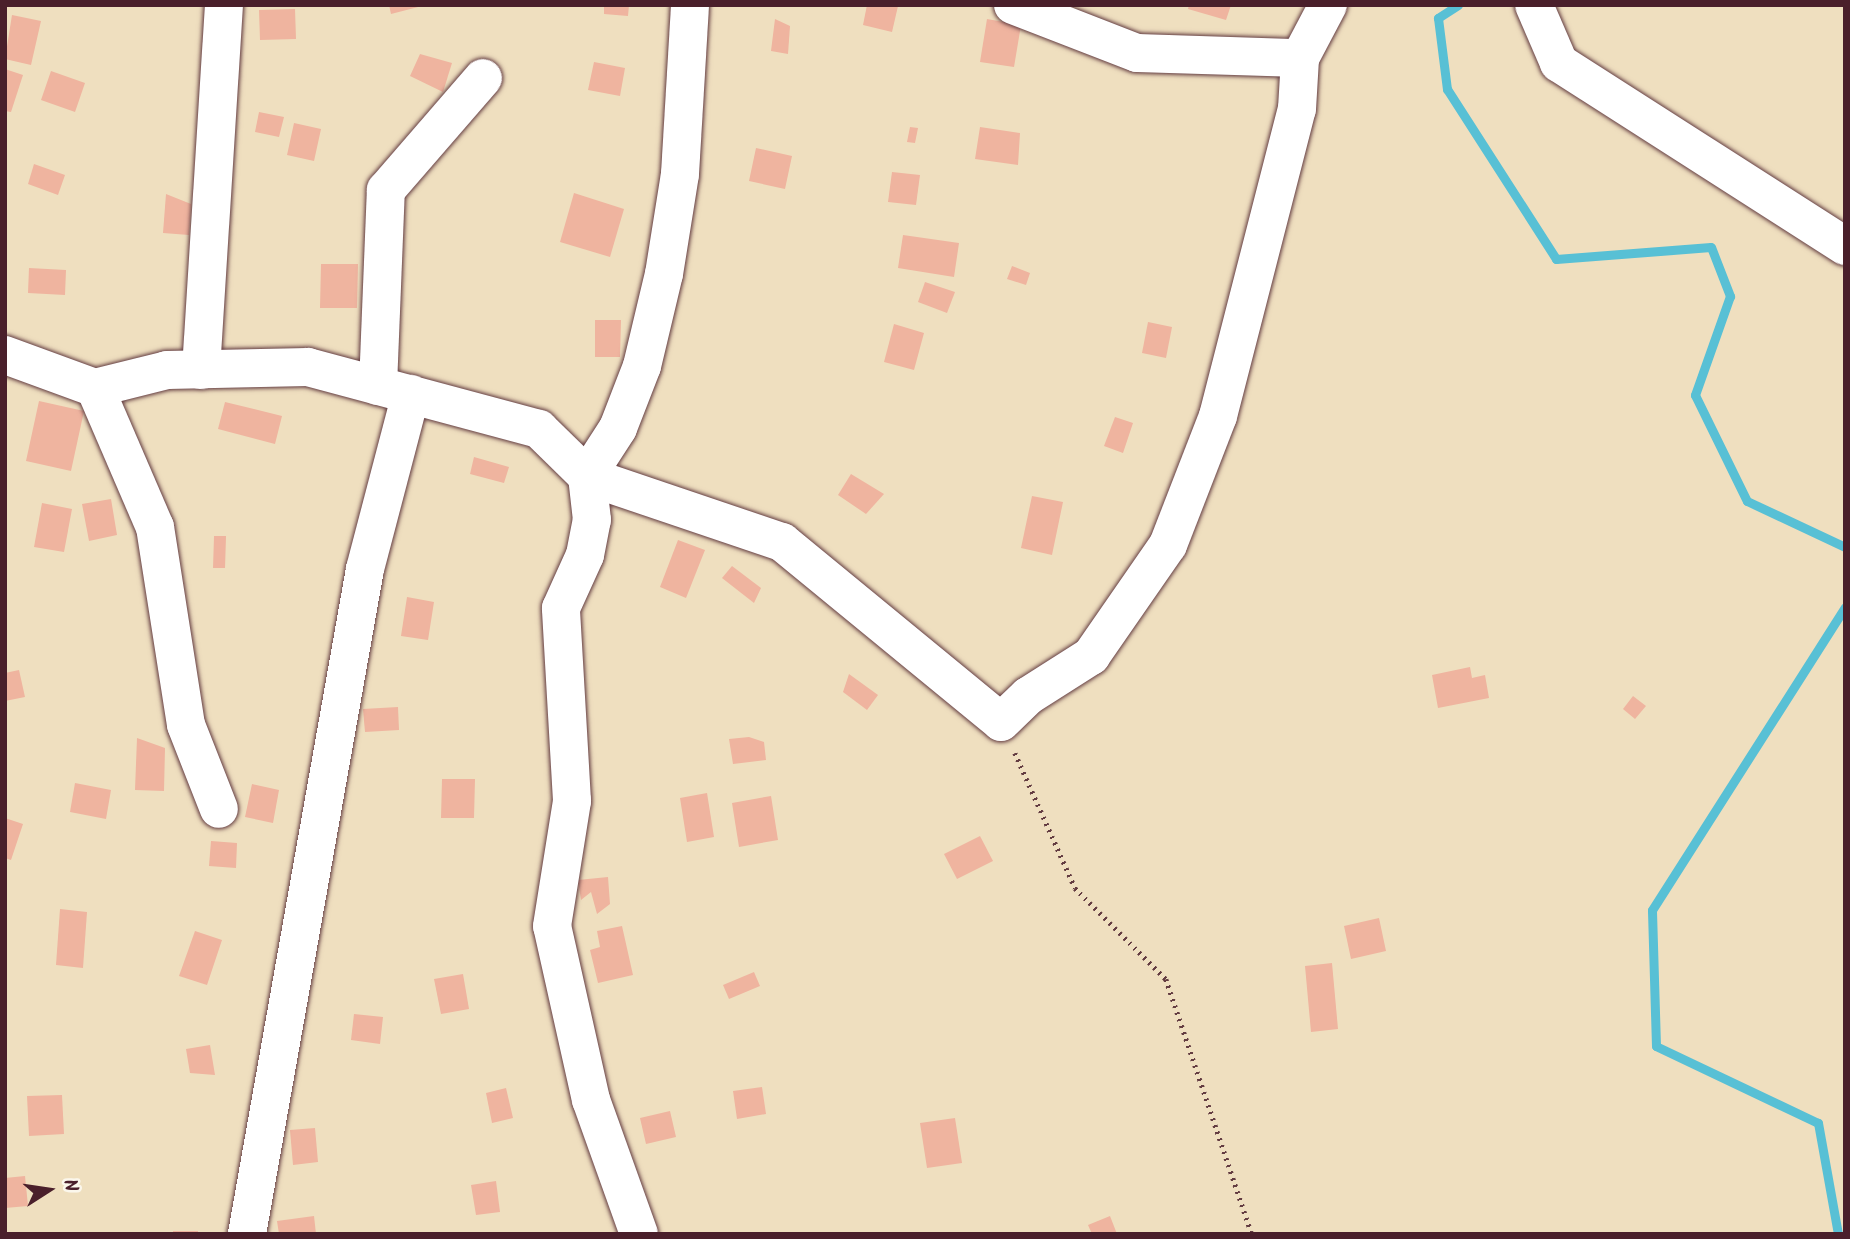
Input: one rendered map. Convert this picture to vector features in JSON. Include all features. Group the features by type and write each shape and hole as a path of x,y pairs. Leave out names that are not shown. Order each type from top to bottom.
{"street":[{"path":"201,370 224,5"},
{"path":"639,1234 591,1100 552,926 572,801 561,608 585,555 592,520 587,476 618,428 628,403 642,366 664,274 680,174 690,5"},
{"path":"1013,5 1137,52 1300,58"},
{"path":"5,355 95,388 167,370 308,367 539,429 587,476 782,542 1000,722 1028,696 1091,656 1168,545 1218,416 1297,109 1300,58 1328,5"},
{"path":"1534,5 1559,63 1845,246"},
{"path":"247,1234 394,390 386,190 482,78"},
{"path":"95,388 155,527 186,725 219,809"}],"path":[{"path":"1000,722 1076,888 1166,979 1252,1234"}],"building":[{"path":"389,5 422,5 422,6 391,14"},
{"path":"604,5 629,5 628,16 604,14"},
{"path":"867,5 898,6 892,32 863,25"},
{"path":"1189,5 1231,5 1226,20 1188,9"},
{"path":"295,9 296,39 260,40 259,10"},
{"path":"12,15 41,21 31,65 5,59"},
{"path":"775,19 790,26 788,54 771,51"},
{"path":"987,19 1021,25 1014,67 980,62"},
{"path":"420,54 452,63 443,92 410,76"},
{"path":"594,62 625,68 620,96 588,90"},
{"path":"5,69 23,75 11,112 5,111"},
{"path":"51,71 85,83 75,112 41,100"},
{"path":"259,112 284,117 279,137 255,132"},
{"path":"294,123 321,129 314,161 287,155"},
{"path":"910,127 918,128 915,143 907,142"},
{"path":"980,127 1020,133 1018,165 975,159"},
{"path":"756,148 792,156 785,189 749,181"},
{"path":"34,164 65,175 58,195 28,184"},
{"path":"892,172 920,175 916,205 888,202"},
{"path":"574,193 624,209 610,257 560,242"},
{"path":"166,194 191,204 189,235 163,233"},
{"path":"903,235 959,243 954,277 898,268"},
{"path":"321,264 358,264 357,308 320,308"},
{"path":"1012,266 1030,273 1026,285 1007,279"},
{"path":"29,268 66,270 65,295 28,293"},
{"path":"925,282 955,292 947,313 918,302"},
{"path":"595,320 621,320 620,357 595,357"},
{"path":"1148,322 1172,327 1166,358 1142,353"},
{"path":"894,324 924,333 914,370 884,362"},
{"path":"39,401 84,411 71,471 26,461"},
{"path":"225,402 282,416 275,444 218,429"},
{"path":"1115,417 1133,423 1123,453 1104,446"},
{"path":"474,457 509,467 504,483 470,474"},
{"path":"851,474 884,494 866,514 838,495"},
{"path":"1032,496 1063,502 1052,555 1021,548"},
{"path":"111,499 117,535 89,541 82,504"},
{"path":"42,503 72,509 64,552 34,547"},
{"path":"214,536 226,536 225,568 213,568"},
{"path":"678,540 705,550 686,598 660,587"},
{"path":"732,566 761,588 754,603 722,578"},
{"path":"407,597 434,602 428,640 401,636"},
{"path":"1470,667 1472,678 1485,675 1489,698 1438,708 1432,675"},
{"path":"19,670 25,697 5,701 5,673"},
{"path":"849,674 878,695 867,710 843,692"},
{"path":"1633,696 1646,706 1635,719 1623,709"},
{"path":"398,707 399,730 365,732 363,709"},
{"path":"749,737 764,742 766,760 733,764 729,739"},
{"path":"137,738 165,748 164,791 135,790"},
{"path":"442,779 475,779 474,818 441,818"},
{"path":"75,783 111,790 106,819 70,812"},
{"path":"252,784 279,790 273,823 245,817"},
{"path":"707,793 714,837 687,842 680,798"},
{"path":"771,796 778,840 739,847 732,803"},
{"path":"5,818 23,824 11,860 5,858"},
{"path":"980,836 993,861 957,879 944,854"},
{"path":"211,841 237,843 236,868 209,866"},
{"path":"608,877 610,904 597,914 591,892 581,900 578,880"},
{"path":"60,909 87,912 83,968 56,965"},
{"path":"1379,918 1386,951 1351,959 1344,926"},
{"path":"622,926 633,975 598,983 590,950 600,947 597,931"},
{"path":"195,931 222,940 207,985 179,976"},
{"path":"1332,963 1338,1029 1311,1032 1305,966"},
{"path":"754,972 760,986 729,999 723,985"},
{"path":"463,974 469,1009 441,1014 434,979"},
{"path":"354,1014 383,1017 380,1044 351,1040"},
{"path":"210,1045 215,1075 190,1073 186,1049"},
{"path":"762,1087 766,1114 737,1119 733,1091"},
{"path":"506,1088 513,1118 492,1123 486,1093"},
{"path":"62,1095 64,1134 29,1136 27,1096"},
{"path":"670,1111 676,1137 646,1144 640,1118"},
{"path":"955,1118 962,1163 927,1168 920,1123"},
{"path":"315,1128 318,1162 293,1165 290,1130"},
{"path":"25,1176 28,1206 5,1208 5,1178"},
{"path":"496,1181 500,1212 476,1215 471,1185"},
{"path":"314,1216 316,1234 279,1234 277,1221"},
{"path":"1110,1216 1117,1234 1092,1234 1088,1225"},
{"path":"173,1231 198,1231 198,1234 173,1234"}],"waterway":[{"path":"1458,5 1438,18 1447,89 1556,259 1711,247 1730,296 1695,395 1747,501 1845,547"},
{"path":"1838,1234 1818,1123 1656,1046 1652,910 1845,607"}]}
